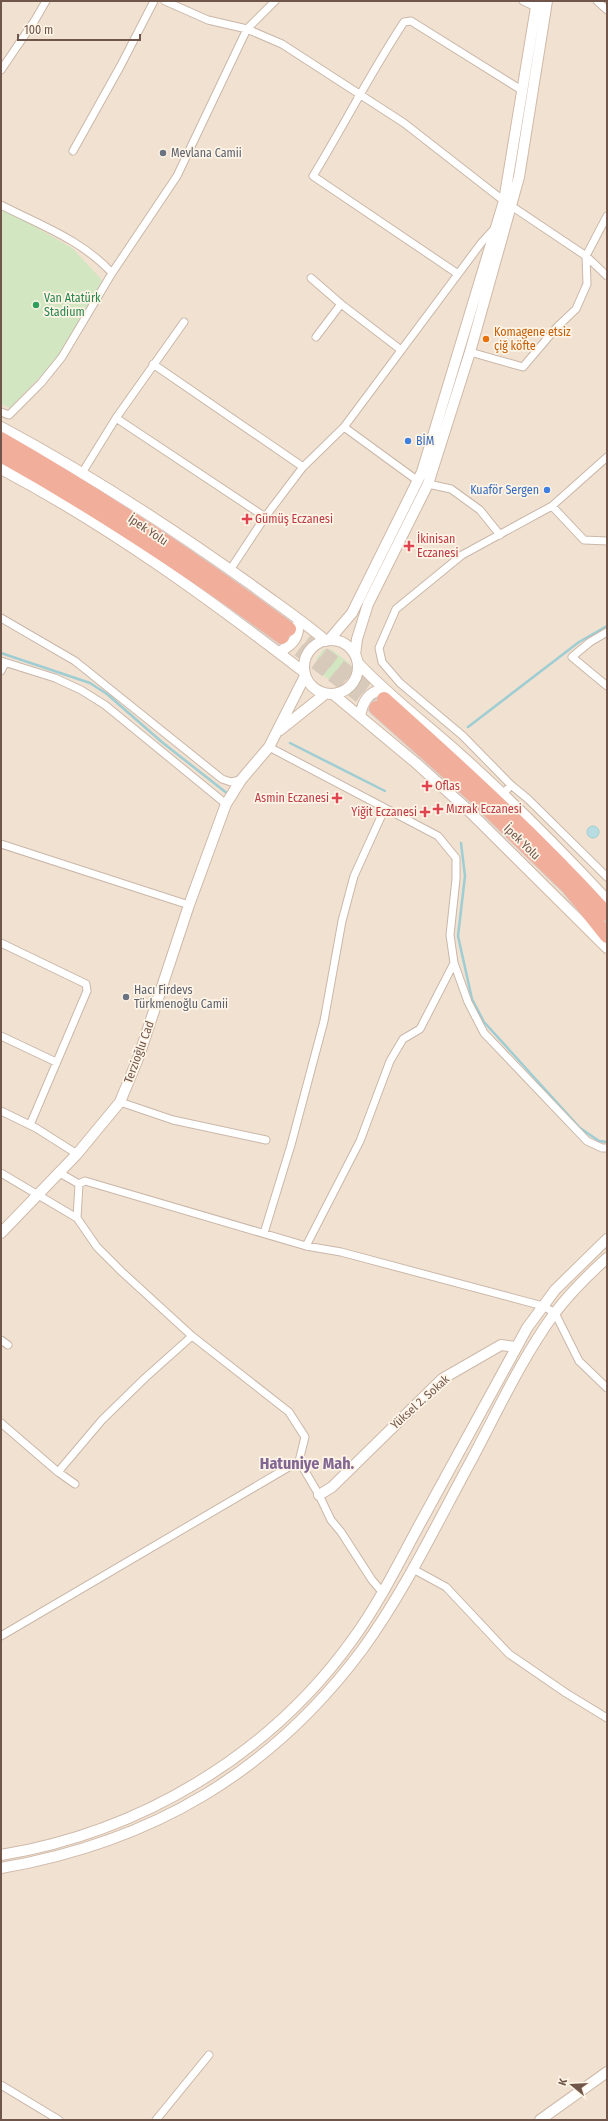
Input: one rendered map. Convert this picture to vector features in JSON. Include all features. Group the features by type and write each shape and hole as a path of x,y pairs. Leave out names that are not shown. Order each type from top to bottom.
{"highway":[{"name":"İpek Yolu","path":"1,439 46,465 138,523 223,580 290,629"},
{"name":"İpek Yolu","path":"1,455 117,523 190,571 290,629"},
{"name":"İpek Yolu","path":"381,699 474,780 568,870 607,914"},
{"name":"İpek Yolu","path":"381,699 474,796 568,887 607,936"}],"street":[{"path":"1,70 46,1"},
{"path":"72,151 121,64 154,1"},
{"path":"165,1 208,20 247,29 282,44 404,122 508,203 586,256 607,276"},
{"path":"1,412 9,416 62,357 112,273 177,176 247,29 275,1"},
{"path":"329,694 342,692 349,687 354,680 357,639 368,604 423,482 470,352 508,203 523,91 537,4 523,1"},
{"path":"304,674 304,663 312,648 328,640 352,613 423,482 496,228 519,177 547,1"},
{"path":"597,1 607,10"},
{"path":"458,274 313,176 380,60 404,22 410,21 523,91"},
{"path":"1,205 78,243 100,259 112,273"},
{"path":"470,352 523,367 557,327 576,309 587,284 586,256 607,216"},
{"path":"230,570 265,517 302,467 344,427 482,242 496,228"},
{"path":"311,278 341,304 401,350"},
{"path":"316,337 341,304"},
{"path":"82,473 116,418 184,322"},
{"path":"153,364 302,467"},
{"path":"116,418 265,517"},
{"path":"1,427 144,510 230,570 290,629 344,644 356,659 381,699 503,794 567,856 607,900"},
{"path":"344,427 423,482 451,489 480,510 500,535"},
{"path":"607,456 552,506 462,555 396,610 379,648 382,662 400,683 463,736 511,785 528,799 607,877"},
{"path":"1,468 146,556 279,652 304,674 313,687 329,694 360,716 467,809 607,948"},
{"path":"552,506 584,540 607,541"},
{"path":"1,618 75,661 222,779 231,782 241,780"},
{"path":"279,652 289,647 296,640 299,628 290,629"},
{"path":"607,632 590,642 572,657 607,686"},
{"path":"1,671 3,662 55,678 81,690 105,705 226,804"},
{"name":"Terzioğlu Cad","path":"1,1233 58,1172 77,1154 120,1102 140,1056 189,905 226,804 241,780 269,747 278,732 304,674"},
{"path":"360,716 368,696 377,690 381,699"},
{"name":"Terzioğlu Cad","path":"278,732 290,720 329,694"},
{"path":"269,747 438,836 456,858 456,879 450,935 454,964 468,1002 484,1033 587,1141 602,1148 607,1148"},
{"path":"503,794 511,785"},
{"path":"264,1234 292,1146 324,1021 342,921 354,876 385,808"},
{"path":"1,844 189,905"},
{"path":"1,943 86,984 87,991 30,1125"},
{"path":"306,1246 360,1141 390,1061 402,1039 420,1029 454,964"},
{"path":"1,1036 56,1062"},
{"path":"120,1102 173,1120 266,1140"},
{"path":"1,1110 30,1125 77,1154"},
{"path":"58,1172 79,1184"},
{"path":"1,1173 38,1193 77,1218 97,1247 192,1336 289,1412 305,1437 299,1461 319,1495 331,1520 341,1532 372,1580 383,1593"},
{"path":"79,1184 85,1181 306,1246 349,1254 542,1306 555,1313 579,1361 607,1388"},
{"path":"77,1218 79,1184"},
{"path":"1,1855 55,1843 124,1821 189,1788 225,1765 279,1723 331,1668 354,1639 383,1593 527,1328 542,1306 576,1268 607,1240"},
{"path":"1,1868 59,1856 116,1838 162,1819 197,1801 237,1774 290,1731 341,1677 381,1622 413,1569 529,1354 555,1313 584,1279 607,1258"},
{"path":"58,1472 102,1420 145,1378 192,1336"},
{"path":"1,1340 8,1345"},
{"name":"Yüksel 2. Sokak","path":"319,1495 332,1487 442,1379 501,1345 516,1347"},
{"path":"1,1423 74,1484"},
{"path":"1,1636 299,1461"},
{"path":"413,1569 446,1587 509,1654 566,1693 607,1718"},
{"path":"156,2120 209,2055"},
{"path":"540,2120 607,2072"},
{"path":"1,2085 59,2120"}],"shaded area":[{"path":"1,1 607,1 607,2120 1,2120"}],"green space":[{"path":"1,207 72,248 102,280 81,322 58,358 10,408 1,404"},
{"path":"324,649 332,650 350,664 349,671 340,682 333,682 315,668 317,658"}],"water":[{"path":"593,826 597,828 599,832 597,836 593,838 589,836 587,832 589,828"}],"waterway":[{"path":"468,727 579,642 607,626"},
{"path":"1,653 90,683 107,694 163,743 228,794"},
{"path":"290,743 385,791"},
{"path":"461,843 465,876 458,936 472,999 484,1022 580,1128 599,1141 607,1142"}],"tunnel":[{"path":"289,629 384,699"},
{"path":"282,637 376,708"}],"place":[{"name":"Mevlana Camii","path":"163,153"},
{"name":"Van Atatürk Stadium","path":"36,305"},
{"name":"Komagene etsiz çiğ köfte","path":"486,339"},
{"name":"BİM","path":"408,441"},
{"name":"Kuaför Sergen","path":"547,490"},
{"name":"Gümüş Eczanesi","path":"247,519"},
{"name":"İkinisan Eczanesi","path":"409,546"},
{"name":"Oflas","path":"427,786"},
{"name":"Asmin Eczanesi","path":"337,798"},
{"name":"Mızrak Eczanesi","path":"438,809"},
{"name":"Yiğit Eczanesi","path":"425,812"},
{"name":"Hacı Firdevs Türkmenoğlu Camii","path":"126,997"}],"district":[{"name":"Hatuniye Mah.","path":"307,1463"}]}
